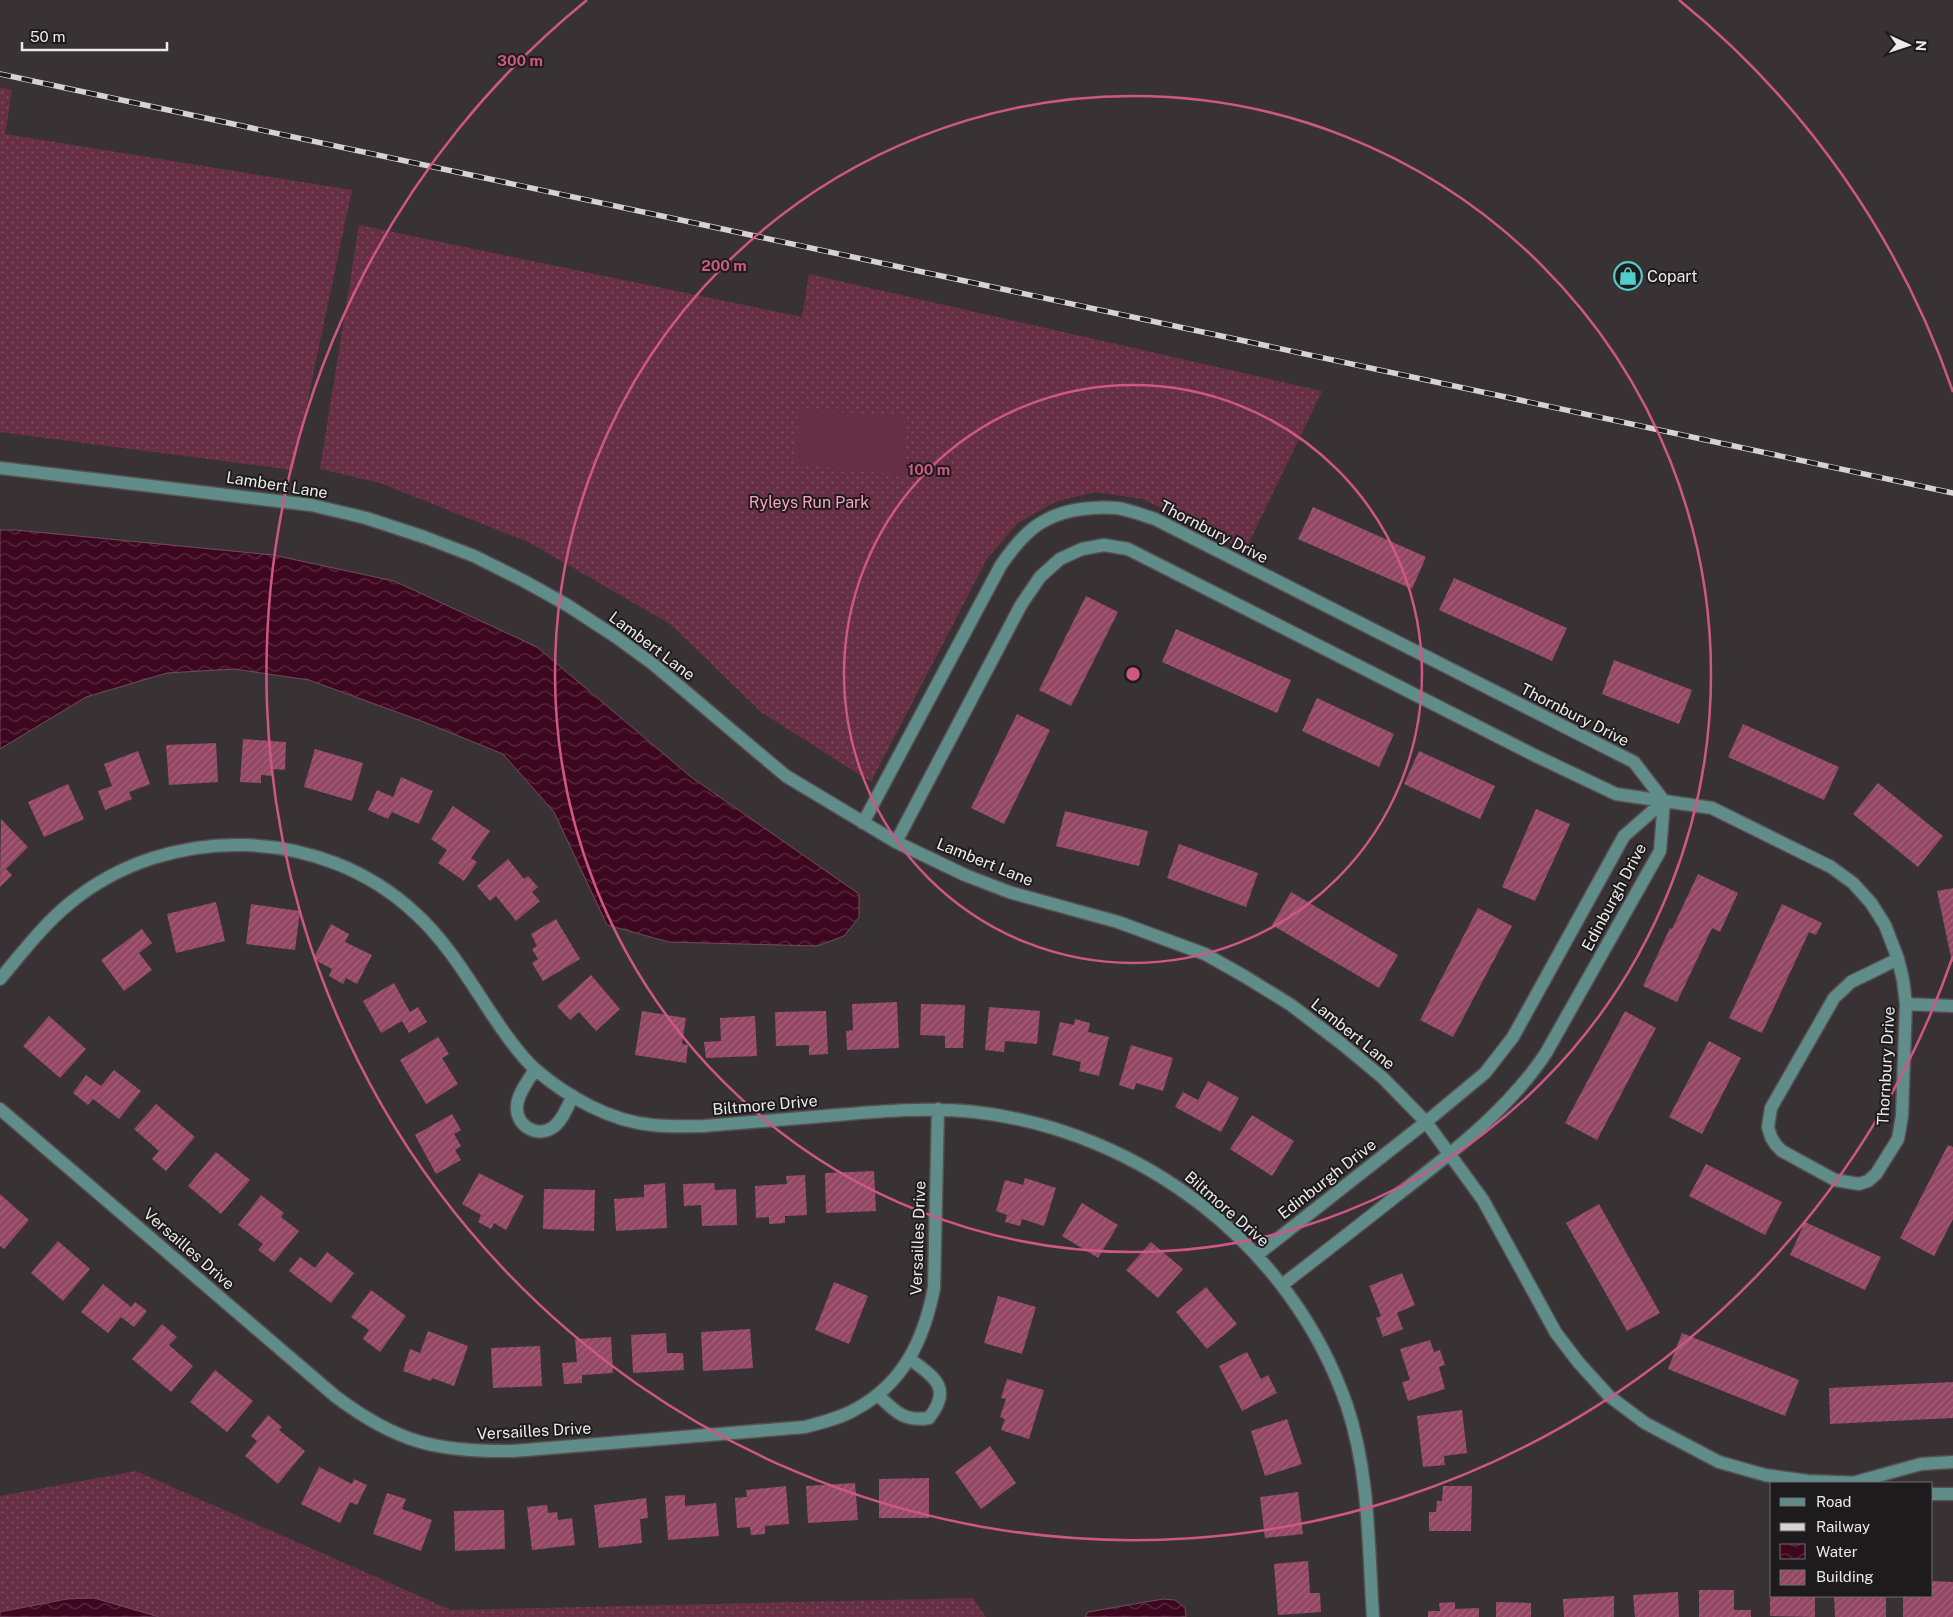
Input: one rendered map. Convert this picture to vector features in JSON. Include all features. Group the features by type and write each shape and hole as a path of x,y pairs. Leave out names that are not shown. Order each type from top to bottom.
{"street":[{"name":"Lambert Lane","path":"0,468 311,505 366,518 474,556 567,604 616,637 653,664 786,776 896,842 965,875 1008,892 1118,922 1205,954 1291,1005 1383,1078 1426,1122 1483,1200 1556,1333 1579,1363 1609,1396 1645,1423 1720,1462 1765,1475 1808,1481 1834,1482"},
{"name":"Thornbury Drive","path":"863,823 1001,565 1014,547 1048,519 1070,512 1094,508 1116,508 1155,519 1634,762 1664,801"},
{"name":"Thornbury Drive","path":"896,842 1021,605 1040,577 1060,559 1082,549 1104,545 1128,549 1528,752 1616,794 1712,808 1831,867 1853,884 1871,903 1885,925 1898,959 1906,1004 1900,1129 1898,1139 1876,1174 1868,1181 1859,1184 1834,1180 1782,1151 1771,1137 1768,1127 1772,1108 1834,998 1851,982 1898,959"},
{"name":"Edinburgh Drive","path":"1256,1255 1426,1122 1485,1073 1513,1037 1624,836 1664,801"},
{"name":"Edinburgh Drive","path":"1282,1285 1450,1154 1517,1092 1546,1053 1660,851 1664,801"},
{"name":"Biltmore Drive","path":"0,979 42,929 70,902 102,881 139,863 176,852 216,846 255,845 296,850 328,859 362,873 391,892 416,913 436,934 458,962 495,1019 535,1069 573,1096 597,1109 650,1125 676,1126 704,1126 898,1110 938,1109 1017,1118 1059,1128 1098,1143 1169,1180 1199,1203 1256,1255 1282,1285 1307,1322 1329,1362 1347,1407 1365,1487 1373,1617"},
{"path":"1906,1004 1953,1006"},
{"path":"535,1069 517,1106 517,1118 529,1129 542,1132 552,1128 560,1121 573,1096"},
{"name":"Versailles Drive","path":"0,1109 335,1396 359,1414 387,1430 417,1443 446,1449 478,1452 513,1451 805,1427 856,1410 878,1395 910,1360 929,1316 934,1288 938,1109"},
{"path":"878,1395 898,1414 918,1420 929,1418 937,1408 941,1397 940,1387 934,1377 910,1360"},
{"name":"Lambert Lane","path":"1863,1482 1920,1464 1953,1462"},
{"path":"1933,1494 1953,1494"}],"green space":[{"path":"0,87 12,90 5,134 352,190 293,470 0,432"},
{"name":"Ryleys Run Park","path":"359,225 802,317 809,274 1322,391 1245,551 1143,499 1095,492 1055,502 1018,523 987,559 871,782 761,712 670,624 530,543 380,483 320,469"},
{"path":"799,410 907,416 903,475 795,464"},
{"path":"136,1471 451,1610 973,1598 986,1617 0,1617 0,1496"}],"water":[{"path":"0,530 273,555 394,581 537,647 691,777 859,894 859,917 844,936 817,946 669,942 607,925 554,812 503,754 424,722 309,680 234,669 167,673 86,697 0,749"},
{"path":"94,1598 159,1617 0,1617 0,1612 67,1599"},
{"path":"1163,1599 1175,1600 1185,1608 1186,1617 1085,1617 1088,1612"}],"building":[{"path":"1313,507 1426,557 1412,589 1298,539"},
{"path":"1454,578 1567,628 1552,661 1439,610"},
{"path":"1086,596 1118,612 1071,706 1039,690"},
{"path":"1176,629 1291,680 1277,713 1162,662"},
{"path":"1614,660 1692,690 1679,724 1602,694"},
{"path":"1317,698 1394,734 1379,767 1302,731"},
{"path":"1017,714 1050,730 1004,824 971,808"},
{"path":"1743,724 1839,767 1824,800 1728,757"},
{"path":"243,739 286,742 285,770 272,769 272,776 261,775 261,783 240,782"},
{"path":"216,743 218,782 169,785 166,745"},
{"path":"315,749 363,763 352,801 304,787"},
{"path":"138,751 150,784 129,792 132,799 105,810 98,791 112,786 104,764"},
{"path":"1419,751 1495,786 1480,819 1404,784"},
{"path":"401,777 433,791 419,824 392,812 388,819 368,810 377,790 393,797"},
{"path":"1878,783 1943,836 1918,867 1853,814"},
{"path":"68,784 84,819 44,837 28,802"},
{"path":"453,806 490,831 471,858 477,862 464,881 438,863 447,850 431,839"},
{"path":"1536,809 1570,824 1535,901 1502,887"},
{"path":"1065,811 1148,831 1139,866 1056,846"},
{"path":"1,819 28,847 6,869 12,875 0,887"},
{"path":"1179,844 1258,873 1246,907 1167,878"},
{"path":"508,859 524,879 528,876 538,887 532,892 540,901 516,921 496,896 490,901 477,886"},
{"path":"1698,874 1738,893 1720,932 1712,928 1677,1002 1643,986"},
{"path":"1953,888 1953,962 1952,962 1937,891"},
{"path":"1291,892 1398,955 1379,988 1272,925"},
{"path":"216,902 225,941 176,953 167,914"},
{"path":"251,904 300,911 295,950 246,944"},
{"path":"1782,904 1822,923 1816,935 1809,932 1762,1033 1729,1018"},
{"path":"1478,908 1512,926 1453,1037 1420,1020"},
{"path":"556,919 580,959 543,981 532,963 538,959 532,949 537,946 531,934"},
{"path":"331,924 349,934 345,942 372,955 357,984 346,978 343,984 329,976 332,969 313,959"},
{"path":"142,929 152,943 139,953 152,970 124,991 101,960"},
{"path":"591,975 620,1009 596,1031 579,1012 570,1020 557,1006"},
{"path":"394,983 410,1012 418,1007 427,1022 409,1033 402,1021 381,1033 363,1001"},
{"path":"897,1002 899,1048 847,1050 846,1031 853,1030 852,1004"},
{"path":"921,1004 965,1005 963,1048 945,1048 945,1036 920,1035"},
{"path":"989,1007 1040,1011 1037,1044 1005,1041 1004,1052 985,1050"},
{"path":"642,1011 686,1018 682,1044 688,1045 686,1063 635,1055"},
{"path":"826,1011 828,1054 809,1055 809,1045 776,1046 775,1012"},
{"path":"1625,1011 1656,1028 1597,1140 1565,1123"},
{"path":"49,1016 86,1049 60,1078 23,1046"},
{"path":"755,1016 757,1056 706,1058 704,1042 721,1041 720,1018"},
{"path":"1075,1019 1090,1023 1088,1032 1109,1037 1099,1076 1079,1071 1081,1062 1052,1055 1060,1022 1074,1025"},
{"path":"438,1037 449,1054 442,1058 458,1084 426,1104 400,1060"},
{"path":"1709,1041 1741,1058 1702,1134 1669,1117"},
{"path":"1131,1045 1173,1058 1163,1091 1136,1083 1134,1090 1119,1085"},
{"path":"114,1070 141,1091 119,1119 93,1099 88,1105 73,1093 86,1075 101,1086"},
{"path":"1208,1081 1239,1098 1221,1132 1175,1107 1183,1092 1198,1100"},
{"path":"156,1104 195,1137 166,1171 152,1159 159,1151 134,1129"},
{"path":"452,1114 461,1130 454,1134 461,1146 455,1150 461,1160 436,1174 415,1135"},
{"path":"1252,1115 1294,1141 1272,1176 1230,1149"},
{"path":"1948,1145 1953,1147 1953,1219 1934,1256 1900,1238"},
{"path":"216,1152 250,1180 221,1214 188,1186"},
{"path":"1706,1164 1782,1202 1765,1235 1689,1196"},
{"path":"874,1171 876,1211 826,1213 825,1173"},
{"path":"479,1173 524,1196 506,1230 494,1223 491,1229 478,1222 481,1215 462,1204"},
{"path":"805,1175 807,1215 785,1216 785,1223 769,1224 769,1217 756,1218 755,1186 787,1184 786,1176"},
{"path":"1025,1178 1056,1188 1044,1226 1022,1219 1020,1226 1005,1222 1007,1215 996,1211 1005,1180 1023,1185"},
{"path":"665,1183 667,1228 616,1231 614,1199 644,1197 644,1185"},
{"path":"714,1183 715,1190 736,1189 737,1225 702,1226 701,1205 684,1206 683,1184"},
{"path":"544,1189 595,1190 594,1231 543,1229"},
{"path":"0,1194 29,1220 4,1249 0,1246"},
{"path":"261,1195 284,1213 281,1217 299,1231 274,1262 258,1250 263,1244 238,1225"},
{"path":"1082,1203 1118,1225 1098,1258 1062,1236"},
{"path":"1599,1204 1660,1313 1627,1331 1566,1223"},
{"path":"1805,1222 1881,1257 1865,1290 1790,1255"},
{"path":"58,1241 90,1269 63,1301 31,1273"},
{"path":"1151,1242 1183,1269 1158,1298 1126,1270"},
{"path":"327,1252 354,1273 331,1303 289,1271 300,1257 315,1268"},
{"path":"1402,1273 1415,1305 1397,1313 1403,1329 1383,1337 1376,1318 1381,1316 1369,1286"},
{"path":"834,1282 868,1296 849,1344 815,1330"},
{"path":"103,1284 131,1307 135,1302 147,1311 134,1327 121,1317 108,1333 81,1312"},
{"path":"1206,1287 1237,1324 1207,1349 1176,1312"},
{"path":"371,1290 406,1316 380,1352 363,1339 369,1330 351,1317"},
{"path":"998,1296 1036,1307 1022,1354 984,1343"},
{"path":"162,1324 177,1337 169,1345 193,1366 171,1392 132,1359"},
{"path":"750,1329 753,1368 703,1371 701,1332"},
{"path":"428,1331 468,1346 454,1386 432,1378 431,1381 403,1371 410,1349 420,1353"},
{"path":"666,1333 667,1353 683,1353 684,1370 633,1373 631,1335"},
{"path":"1682,1333 1799,1380 1785,1416 1668,1369"},
{"path":"611,1337 613,1373 582,1375 582,1383 564,1384 562,1363 577,1362 575,1339"},
{"path":"1430,1340 1434,1352 1440,1350 1445,1365 1439,1367 1445,1389 1408,1401 1402,1382 1410,1380 1400,1349"},
{"path":"540,1346 542,1386 493,1388 491,1348"},
{"path":"1247,1352 1261,1379 1268,1375 1277,1393 1242,1411 1219,1366"},
{"path":"215,1370 253,1401 227,1432 190,1402"},
{"path":"1007,1379 1044,1390 1029,1439 1001,1430 1005,1419 1000,1417 1006,1399 1001,1398"},
{"path":"1953,1382 1953,1418 1830,1424 1829,1388"},
{"path":"1462,1410 1467,1453 1444,1456 1445,1465 1423,1467 1417,1416"},
{"path":"268,1415 282,1427 279,1430 305,1451 278,1484 245,1456 257,1441 251,1436"},
{"path":"1287,1419 1302,1464 1265,1476 1251,1431"},
{"path":"990,1446 1016,1483 981,1509 955,1472"},
{"path":"319,1467 352,1484 354,1479 367,1485 357,1505 350,1502 340,1523 301,1504"},
{"path":"929,1478 929,1518 879,1518 879,1479"},
{"path":"855,1483 858,1520 808,1523 806,1486"},
{"path":"786,1486 789,1524 765,1526 765,1534 751,1535 750,1527 737,1528 735,1498 747,1497 746,1490"},
{"path":"1443,1486 1472,1486 1471,1531 1429,1531 1429,1512 1436,1512 1437,1501 1442,1501"},
{"path":"1298,1492 1303,1534 1265,1538 1260,1497"},
{"path":"387,1493 406,1499 402,1509 432,1520 421,1551 373,1534"},
{"path":"685,1495 685,1506 716,1503 719,1536 668,1540 665,1496"},
{"path":"646,1498 648,1518 640,1519 642,1543 599,1548 594,1505"},
{"path":"547,1505 548,1513 557,1512 558,1520 572,1518 575,1545 532,1550 527,1507"},
{"path":"504,1510 505,1549 455,1551 454,1511"},
{"path":"1308,1561 1310,1593 1320,1593 1321,1612 1278,1615 1274,1564"},
{"path":"1933,1581 1953,1582 1953,1617 1903,1617 1903,1597 1933,1597"},
{"path":"1699,1590 1734,1590 1734,1610 1751,1610 1751,1617 1699,1617"},
{"path":"1678,1592 1679,1617 1635,1617 1633,1595"},
{"path":"1614,1596 1614,1617 1564,1617 1563,1599"},
{"path":"1770,1597 1815,1597 1815,1617 1770,1616"},
{"path":"1834,1597 1886,1597 1886,1617 1835,1617"},
{"path":"1455,1602 1455,1609 1479,1608 1479,1617 1428,1617 1428,1611 1440,1611 1439,1603"},
{"path":"1496,1602 1531,1603 1531,1617 1496,1617"}],"railway":[{"path":"0,74 1953,493"}],"place":[{"name":"Copart","path":"1628,276"}]}
